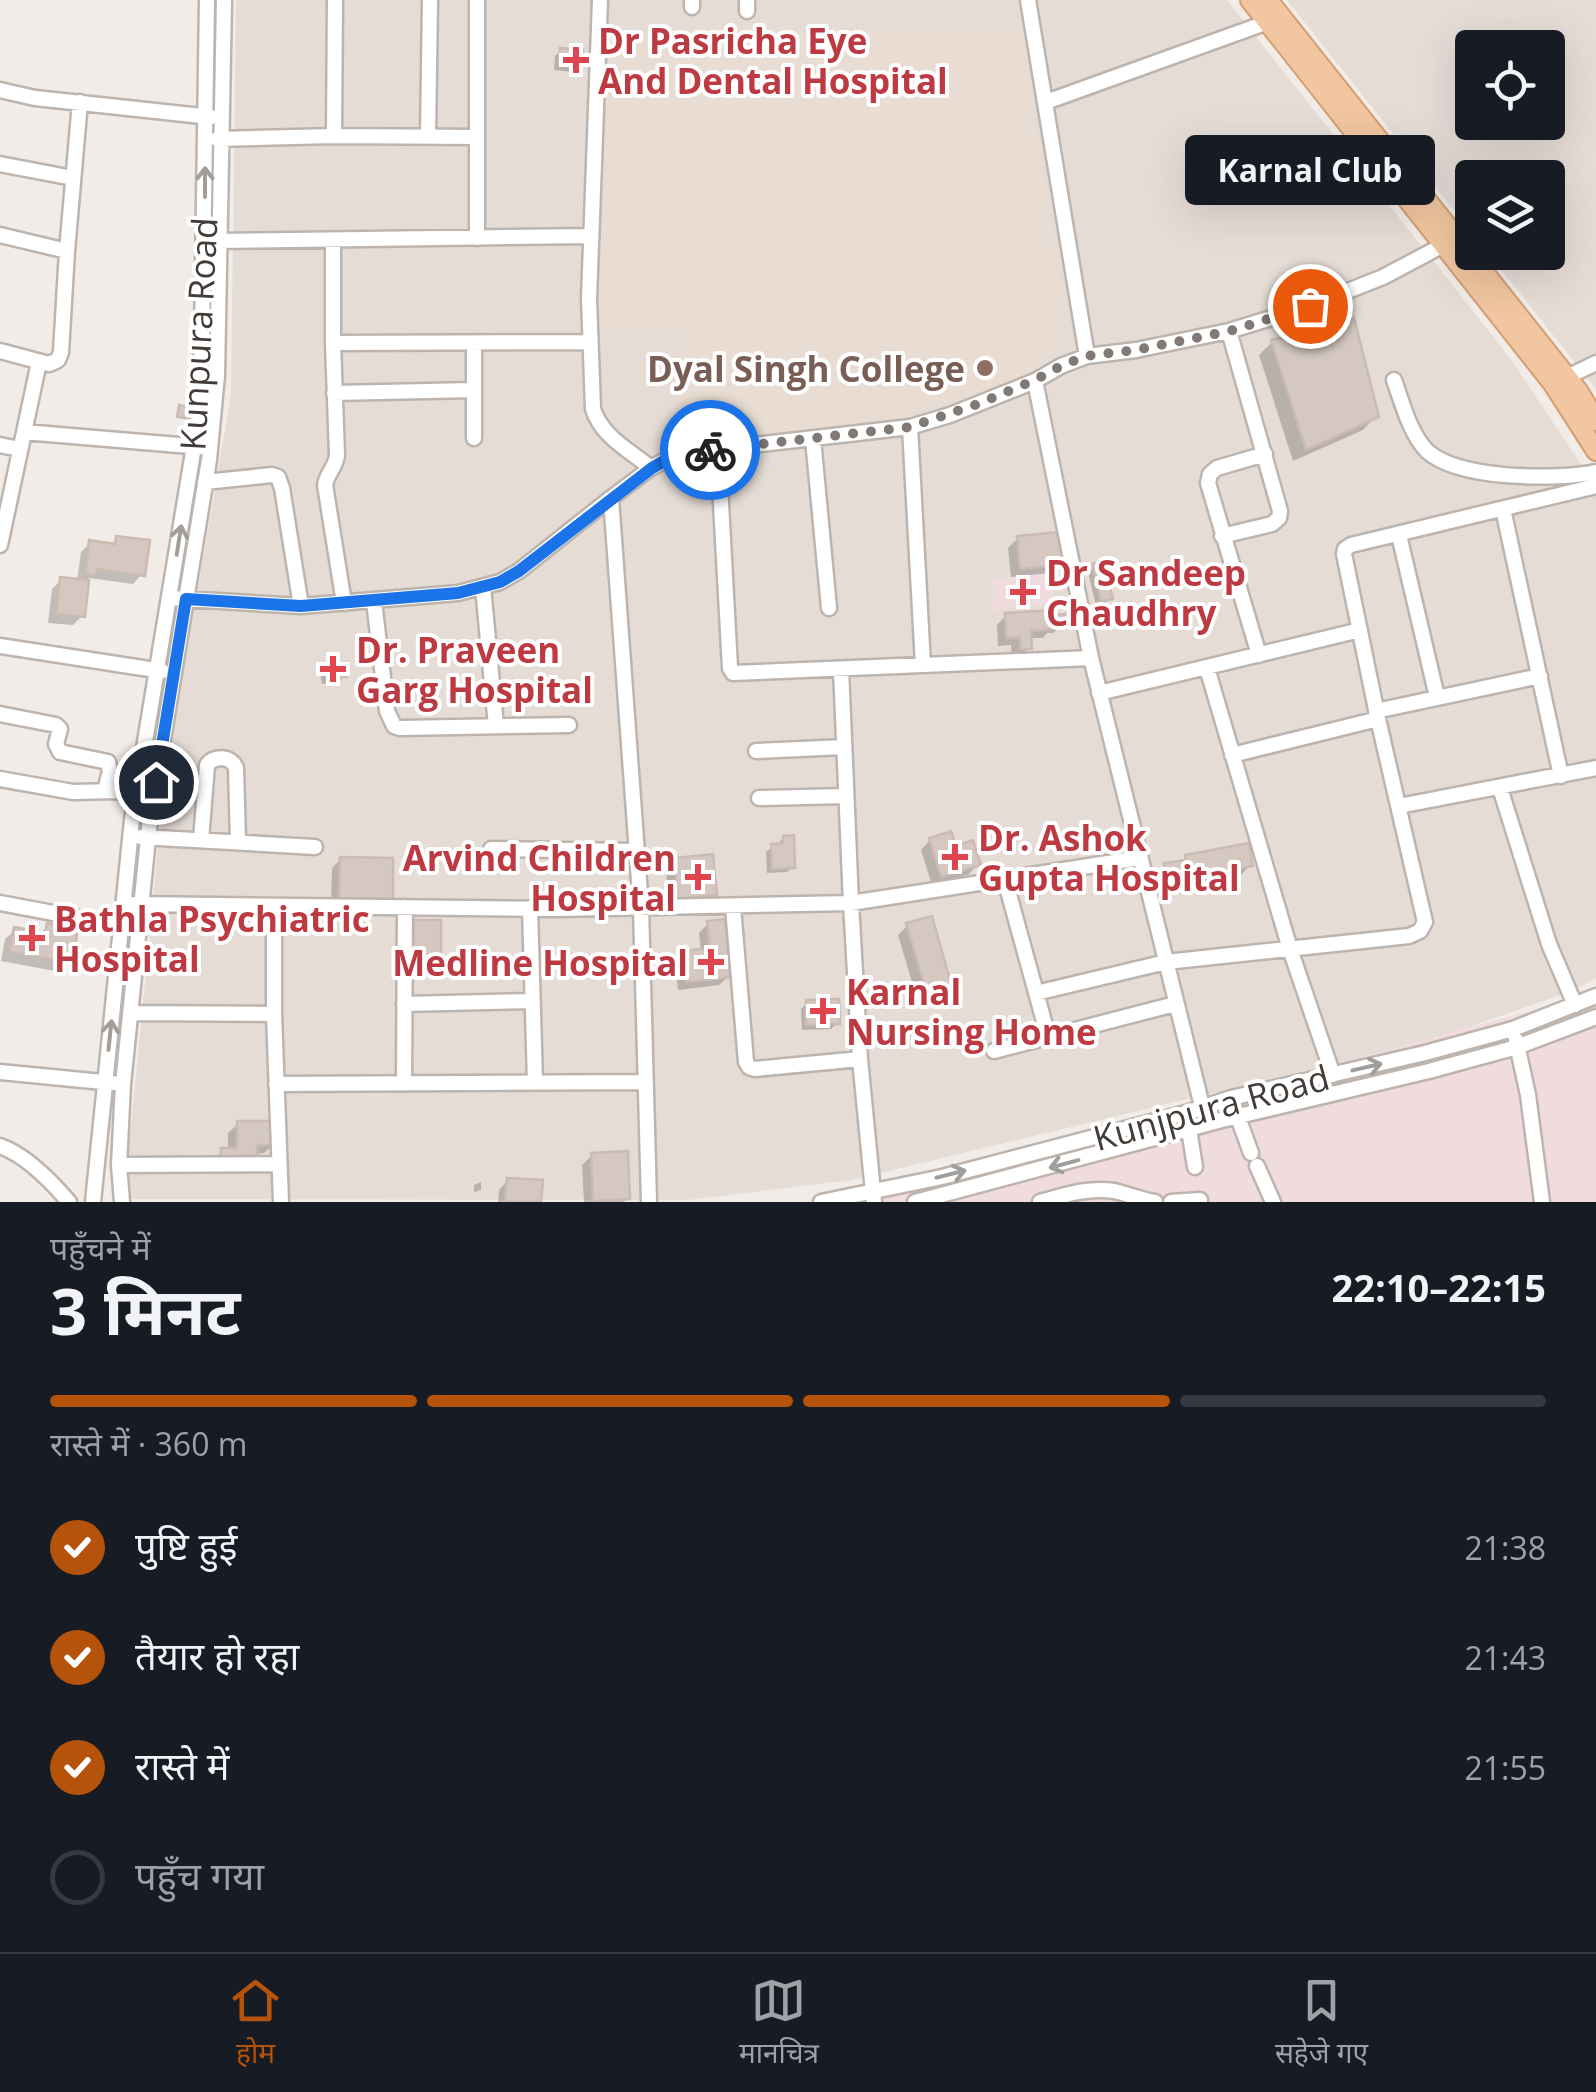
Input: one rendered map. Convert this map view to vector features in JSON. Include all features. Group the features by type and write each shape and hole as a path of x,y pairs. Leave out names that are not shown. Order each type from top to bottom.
{"main road":[{"path":"1250,0 1271,12 1450,242 1579,392 1596,421"},
{"path":"1450,242 1553,384 1596,451"}],"street":[{"path":"122,1202 119,1165 124,1084 148,837 205,482 202,447 217,374 212,242 222,139 224,2 189,0"},
{"path":"334,136 335,0"},
{"path":"428,137 430,0"},
{"path":"477,0 477,238"},
{"path":"600,0 591,236 593,409 606,433 652,468"},
{"path":"1028,0 1086,356"},
{"name":"Kunpura Road","path":"207,1 206,140 212,242"},
{"path":"1046,102 1271,12"},
{"path":"0,90 35,98 222,118"},
{"path":"0,351 50,364 62,352 66,251 80,102"},
{"path":"206,140 476,137"},
{"path":"0,164 73,178"},
{"path":"0,235 66,251"},
{"path":"212,242 591,236"},
{"path":"333,240 336,462 324,485 344,603"},
{"path":"169,598 301,606 458,593 483,587 519,571 671,457 910,427 950,415 1086,356 1230,331 1310,306 1383,277 1450,242"},
{"path":"1222,536 1272,524 1280,511 1230,331"},
{"path":"333,343 590,342"},
{"path":"474,343 474,438"},
{"path":"0,545 39,362"},
{"path":"1567,377 1596,363"},
{"path":"1035,380 1091,658 1202,1106"},
{"path":"1394,380 1418,438 1441,460 1518,477 1596,472"},
{"path":"334,393 474,390"},
{"path":"910,427 923,665"},
{"path":"24,432 202,447"},
{"path":"812,439 828,608"},
{"path":"0,445 20,449"},
{"name":"Kunpura Road","path":"93,1202 136,794 169,598 202,447"},
{"path":"718,449 730,668 734,673 1091,658"},
{"path":"1259,655 1208,483 1217,468 1265,454"},
{"path":"205,482 278,476 301,606"},
{"path":"1036,994 1166,962 1410,936 1420,931 1425,922 1344,554 1351,545 1596,486"},
{"path":"612,498 641,908 648,1202"},
{"path":"1503,509 1562,776"},
{"path":"1399,534 1436,698"},
{"path":"483,587 496,726"},
{"path":"374,601 387,711 394,726 569,725"},
{"path":"1100,694 1360,630"},
{"path":"0,646 174,672"},
{"path":"1207,668 1290,949 1333,1075"},
{"path":"842,669 851,904 872,1197"},
{"path":"1232,755 1436,698 1540,676"},
{"path":"0,714 56,725 60,729 56,744 60,752 108,762 105,791"},
{"path":"756,751 844,746"},
{"path":"201,840 207,765 214,759 230,759 236,768 238,842"},
{"path":"1399,806 1596,768"},
{"path":"0,779 72,792 136,794"},
{"path":"1500,788 1549,944 1576,1005"},
{"path":"759,798 846,796"},
{"path":"130,837 315,847"},
{"path":"491,849 637,851"},
{"path":"124,904 641,908 851,904 1140,858"},
{"path":"1005,880 1048,1036"},
{"path":"0,902 139,929"},
{"path":"274,907 281,1202"},
{"path":"404,1083 405,907"},
{"path":"733,907 749,1066 755,1069 860,1059"},
{"path":"530,908 535,1082"},
{"name":"Kunjpura Road","path":"821,1202 872,1197 1231,1098 1513,1030 1596,996"},
{"path":"404,1004 533,1001"},
{"path":"994,1051 1175,1004"},
{"path":"131,1013 274,1014"},
{"name":"Kunjpura Road","path":"915,1202 1430,1071 1517,1047 1596,1017"},
{"path":"1513,1030 1528,1095 1542,1202"},
{"path":"0,1072 124,1084"},
{"path":"276,1084 645,1082"},
{"path":"1231,1098 1274,1202"},
{"path":"1171,1202 1200,1201 1186,1113"},
{"path":"0,1146 26,1161 69,1202"},
{"path":"119,1165 278,1164"},
{"path":"1040,1202 1094,1189 1155,1202"}],"shaded area":[{"path":"236,0 1227,0 1510,358 1596,487 1596,978 1572,991 1429,1041 851,1180 688,1200 124,1199 164,786 231,395"},
{"path":"1287,0 1596,0 1596,389 1502,270 1565,270 1565,160 1455,160 1455,212"},
{"path":"1021,30 1066,341 1015,382 865,427 680,439 683,330 599,332 608,37"},
{"name":"Dr Sandeep Chaudhry","path":"1052,569 1056,604 993,611 993,580"},
{"path":"1596,993 1596,1202 829,1202"}],"building":[{"path":"560,48 583,50 582,67 559,65"},
{"path":"1354,318 1379,417 1306,450 1271,340"},
{"path":"179,405 193,408 191,419 177,417"},
{"path":"1059,532 1062,565 1020,569 1017,536"},
{"path":"116,536 150,540 145,576 97,569 96,575 85,574 89,540 115,544"},
{"path":"1108,560 1113,599 1101,601 1092,564"},
{"path":"60,577 89,580 85,617 56,614"},
{"path":"1054,610 1054,615 1065,614 1065,625 1031,631 1032,649 1020,649 1020,637 1006,638 1005,613"},
{"path":"345,663 347,677 327,679 325,666"},
{"path":"951,831 956,846 973,840 981,865 941,877 929,838"},
{"path":"794,835 795,868 772,869 771,844 783,843 783,836"},
{"path":"1249,843 1253,866 1167,882 1164,863"},
{"path":"713,854 717,895 678,899 674,858"},
{"path":"340,857 393,858 393,899 339,898"},
{"path":"932,916 951,984 926,991 906,923"},
{"path":"725,919 731,977 687,982 684,951 710,948 707,921"},
{"path":"412,920 441,920 441,963 412,963"},
{"path":"47,923 78,929 72,963 9,952 14,927 45,933"},
{"path":"839,999 840,1024 806,1025 806,1000"},
{"path":"237,1121 276,1121 276,1145 257,1145 257,1161 221,1161 221,1148 237,1148"},
{"path":"628,1151 630,1199 593,1201 591,1153"},
{"path":"507,1178 543,1180 541,1202 505,1202"}],"way so far":[{"path":"710,450 910,427 978,404 1086,356 1230,331 1310,306"}],"place":[{"name":"Dr Pasricha Eye And Dental Hospital","path":"576,60"},
{"name":"Karnal Club","path":"1310,306"},
{"name":"Dyal Singh College","path":"985,368"},
{"name":"Dr Sandeep Chaudhry","path":"1023,592"},
{"name":"Dr. Praveen Garg Hospital","path":"333,669"},
{"name":"Dr. Ashok Gupta Hospital","path":"955,857"},
{"name":"Arvind Children Hospital","path":"698,877"},
{"name":"Bathla Psychiatric Hospital","path":"32,938"},
{"name":"Medline Hospital","path":"711,962"},
{"name":"Karnal Nursing Home","path":"823,1011"}],"route":[{"path":"156,782 186,599 301,606 458,593 483,587 519,571 652,468 671,457 710,450"}]}
